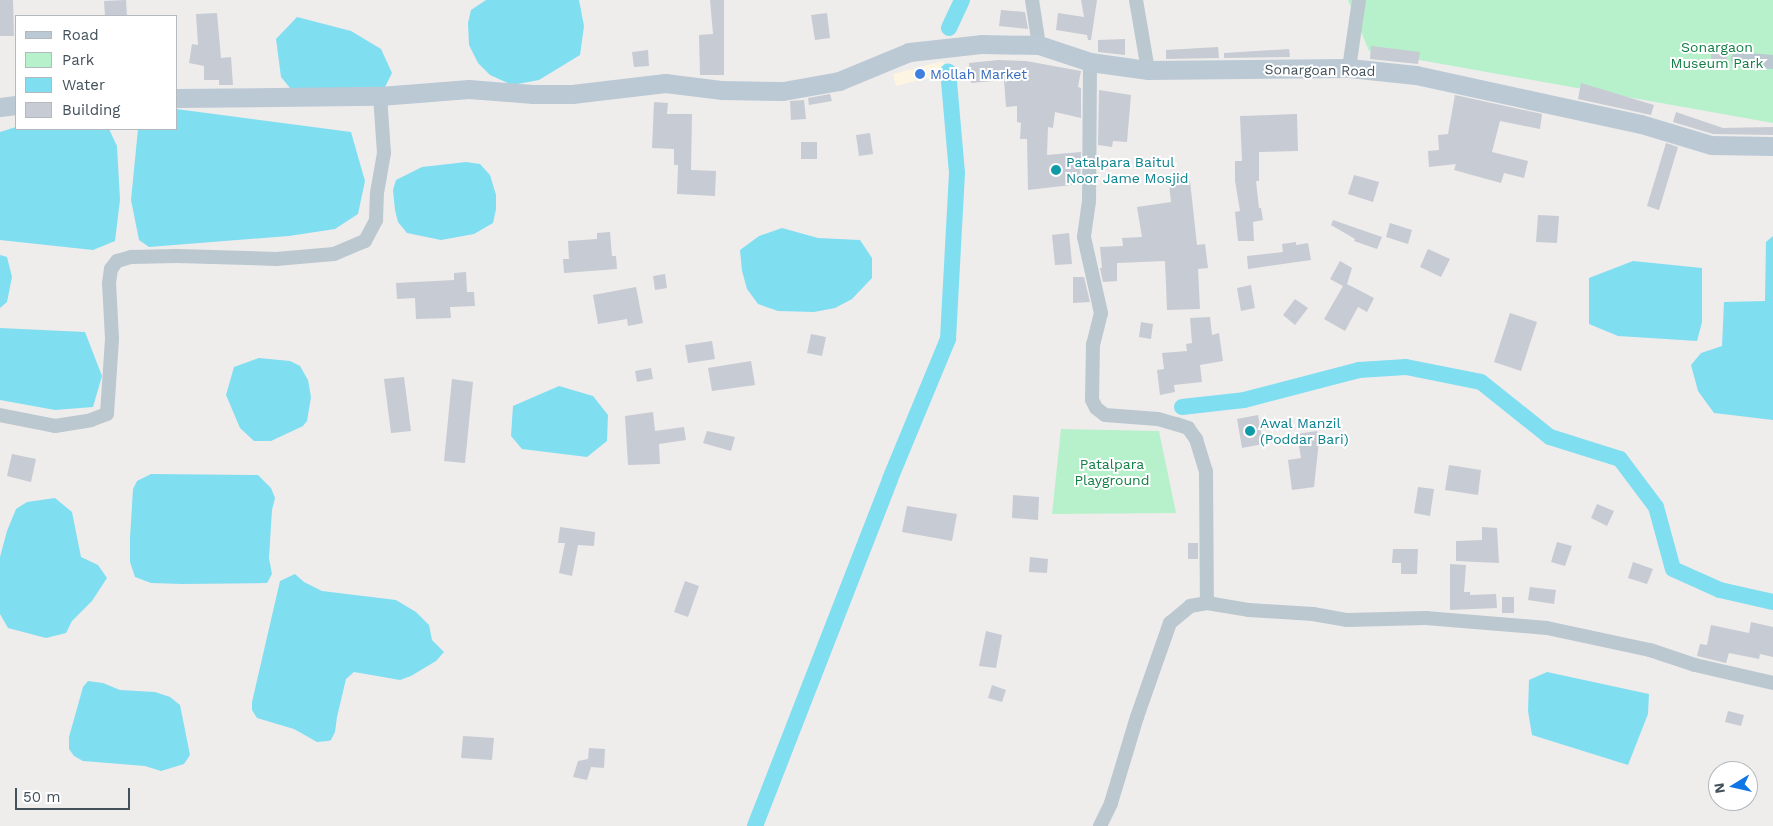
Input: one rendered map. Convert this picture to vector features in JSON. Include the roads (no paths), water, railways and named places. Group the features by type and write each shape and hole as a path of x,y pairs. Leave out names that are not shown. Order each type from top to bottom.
{"street":[{"path":"1032,0 1039,45"},
{"path":"1136,0 1148,70"},
{"path":"1349,68 1359,0"},
{"name":"Sonargoan Road","path":"178,98 380,96 469,88 533,94 572,94 665,83 721,90 783,91 839,81 909,52 981,44 1039,45 1090,62 1148,70 1349,68 1416,75 1641,124 1711,145 1773,146"},
{"path":"1738,59 1773,62"},
{"path":"1090,62 1089,201 1084,238 1101,314 1093,344 1092,400 1096,408 1105,415 1158,419 1188,428 1196,439 1206,472 1207,603"},
{"path":"0,415 55,426 91,420 107,414 112,338 109,283 111,268 116,261 131,257 177,256 276,259 334,254 365,241 376,220 377,193 384,153 380,96"},
{"path":"0,107 15,105"},
{"path":"1100,826 1111,803 1136,717 1170,623 1190,606 1207,603 1249,610 1313,614 1347,620 1426,618 1547,628 1650,650 1695,664 1773,683"}],"water":[{"path":"486,0 579,0 584,26 580,55 539,80 512,85 490,75 478,63 469,45 468,23 471,10"},
{"path":"297,17 351,31 381,49 392,73 382,93 295,94 281,77 276,39"},
{"path":"178,109 351,132 365,181 358,214 335,229 289,236 149,247 139,240 131,200 138,130 178,130"},
{"path":"15,127 15,130 109,130 117,146 120,200 115,241 93,250 0,240 0,132"},
{"path":"466,162 480,164 490,175 496,195 493,223 474,234 441,240 407,233 398,222 395,210 393,190 396,180 422,167"},
{"path":"782,228 818,238 860,240 872,258 872,278 852,299 835,308 814,312 778,311 758,304 747,289 742,271 740,250 759,236"},
{"path":"1773,236 1773,420 1714,413 1698,391 1691,365 1701,353 1722,346 1724,302 1765,301 1766,242"},
{"path":"0,255 7,257 12,277 7,302 0,308"},
{"path":"1633,261 1702,268 1702,322 1697,341 1618,336 1589,324 1589,278"},
{"path":"0,328 85,332 102,376 93,407 55,410 0,400"},
{"path":"259,358 290,361 300,366 308,380 311,397 307,421 303,426 271,441 254,441 240,428 226,395 234,367"},
{"path":"559,386 593,396 608,415 607,441 587,457 522,449 511,436 513,406"},
{"path":"151,474 258,475 271,488 275,498 272,510 269,558 272,574 267,583 151,583 135,577 130,562 133,489 137,481"},
{"path":"55,498 72,512 81,557 98,565 107,578 92,601 72,621 66,633 46,638 8,628 0,614 0,557 7,531 16,509 27,502"},
{"path":"295,574 304,582 322,591 396,600 416,612 429,625 432,640 444,652 436,661 411,676 400,680 354,672 346,679 335,732 331,740 328,741 317,742 294,729 257,718 252,710 252,702 280,581"},
{"path":"1547,672 1649,694 1648,714 1628,765 1532,735 1528,711 1529,680"},
{"path":"88,681 103,683 120,690 155,692 170,697 180,705 190,755 184,764 161,771 145,766 83,761 74,756 69,749 69,737 83,687"}],"waterway":[{"path":"949,28 962,0"},
{"path":"755,826 890,479 948,339 957,173 948,71"},
{"path":"1182,407 1244,400 1359,370 1406,367 1481,382 1550,437 1620,459 1656,507 1673,569 1720,590 1773,602"}],"place":[{"name":"Mollah Market","path":"920,74"},
{"name":"Patalpara Baitul Noor Jame Mosjid","path":"1056,170"},
{"name":"Awal Manzil (Poddar Bari)","path":"1250,431"}],"park label":[{"name":"Sonargaon Museum Park","path":"1717,56"},
{"name":"Patalpara Playground","path":"1112,472"}]}
